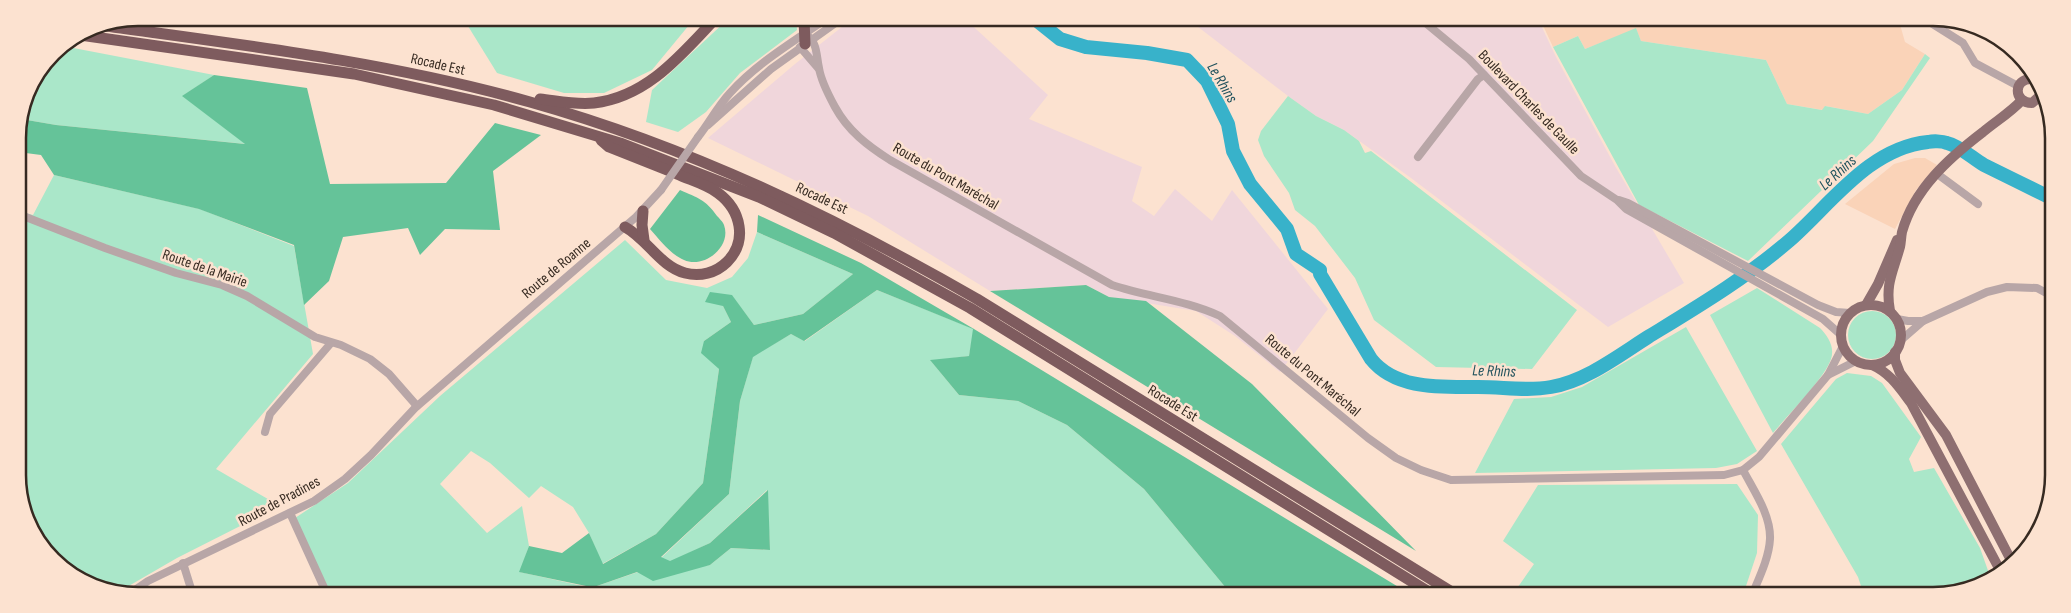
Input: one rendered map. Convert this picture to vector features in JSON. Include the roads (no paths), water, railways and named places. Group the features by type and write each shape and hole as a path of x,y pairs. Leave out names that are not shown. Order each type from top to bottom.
{"highway":[{"path":"529,102 539,99 592,103 624,96 638,90 664,70 708,26"},
{"path":"804,26 804,40"},
{"name":"Rocade Est","path":"119,28 357,63 428,76 529,102 588,120 674,150 765,188 849,228 977,299 1444,587"},
{"name":"Rocade Est","path":"91,37 354,74 425,88 494,105 594,134 667,160 759,197 834,233 903,270 978,314 1421,587"},
{"path":"594,134 609,147 718,193 733,209 738,218 740,238 732,256 725,264 706,274 685,274 675,270 660,258 644,240 625,227"},
{"path":"643,211 644,240"}],"main road":[{"path":"2028,79 2022,80 2018,86 2018,94 2022,100 2032,103 2037,99"},
{"path":"2009,557 1946,435 1900,373 1895,360 1895,352 1900,341 1901,329 1893,315 1887,293 1888,282 1900,246 1902,233 1914,203 1945,164 1982,132 2013,110 2022,100"},
{"path":"1866,305 1878,284 1894,244 1902,233"},
{"path":"1893,315 1878,305 1866,305 1850,313 1843,323 1841,334 1843,346 1850,357 1856,361 1872,365 1884,371 1893,379 1911,403 1998,566"},
{"path":"1872,365 1881,363 1895,352"}],"street":[{"path":"707,126 819,26"},
{"path":"707,126 713,113 748,76 829,26"},
{"name":"Boulevard Charles de Gaulle","path":"1430,26 1454,45 1581,176 1617,200 1626,209 1730,263 1776,282 1830,310 1850,313"},
{"path":"1935,26 1963,43 1975,63 2018,86"},
{"name":"Route du Pont Maréchal","path":"804,40 835,108 846,124 864,143 1112,285 1137,293 1180,301 1203,308 1220,316 1368,438 1396,458 1421,470 1451,480 1724,474 1743,470"},
{"name":"Route du Pont Maréchal","path":"804,40 816,49 818,68"},
{"path":"1418,157 1478,79 1484,75"},
{"name":"Route de Roanne","path":"417,406 643,211 661,190 707,126"},
{"path":"1936,173 1978,204"},
{"name":"Route de la Mairie","path":"26,217 105,248 176,273 222,285 247,296 315,337 341,345 370,359 389,374 417,406"},
{"name":"Boulevard Charles de Gaulle","path":"1730,263 1769,289 1823,319 1841,334"},
{"path":"1900,341 1924,321 1987,292 2007,287 2037,288 2045,292"},
{"path":"1893,315 1908,321 1924,321"},
{"path":"265,432 270,414 331,342"},
{"path":"1756,587 1763,570 1770,539 1765,512 1743,470 1759,457 1828,376 1843,346"},
{"path":"1828,376 1856,361"},
{"name":"Route de Pradines","path":"139,587 148,580 314,501 345,479 371,455 417,406"},
{"path":"290,513 324,587"},
{"path":"183,563 190,587"}],"waterway":[{"name":"Le Rhins","path":"1044,26 1060,39 1086,47 1147,53 1187,60 1207,81 1228,124 1233,151 1250,184 1287,229 1296,254 1320,270 1320,274 1371,359 1392,376 1418,384 1446,387 1541,388 1564,384 1589,374 1739,279 1790,240 1869,166 1907,146 1932,141 1952,145 1984,165 2045,195"}]}
